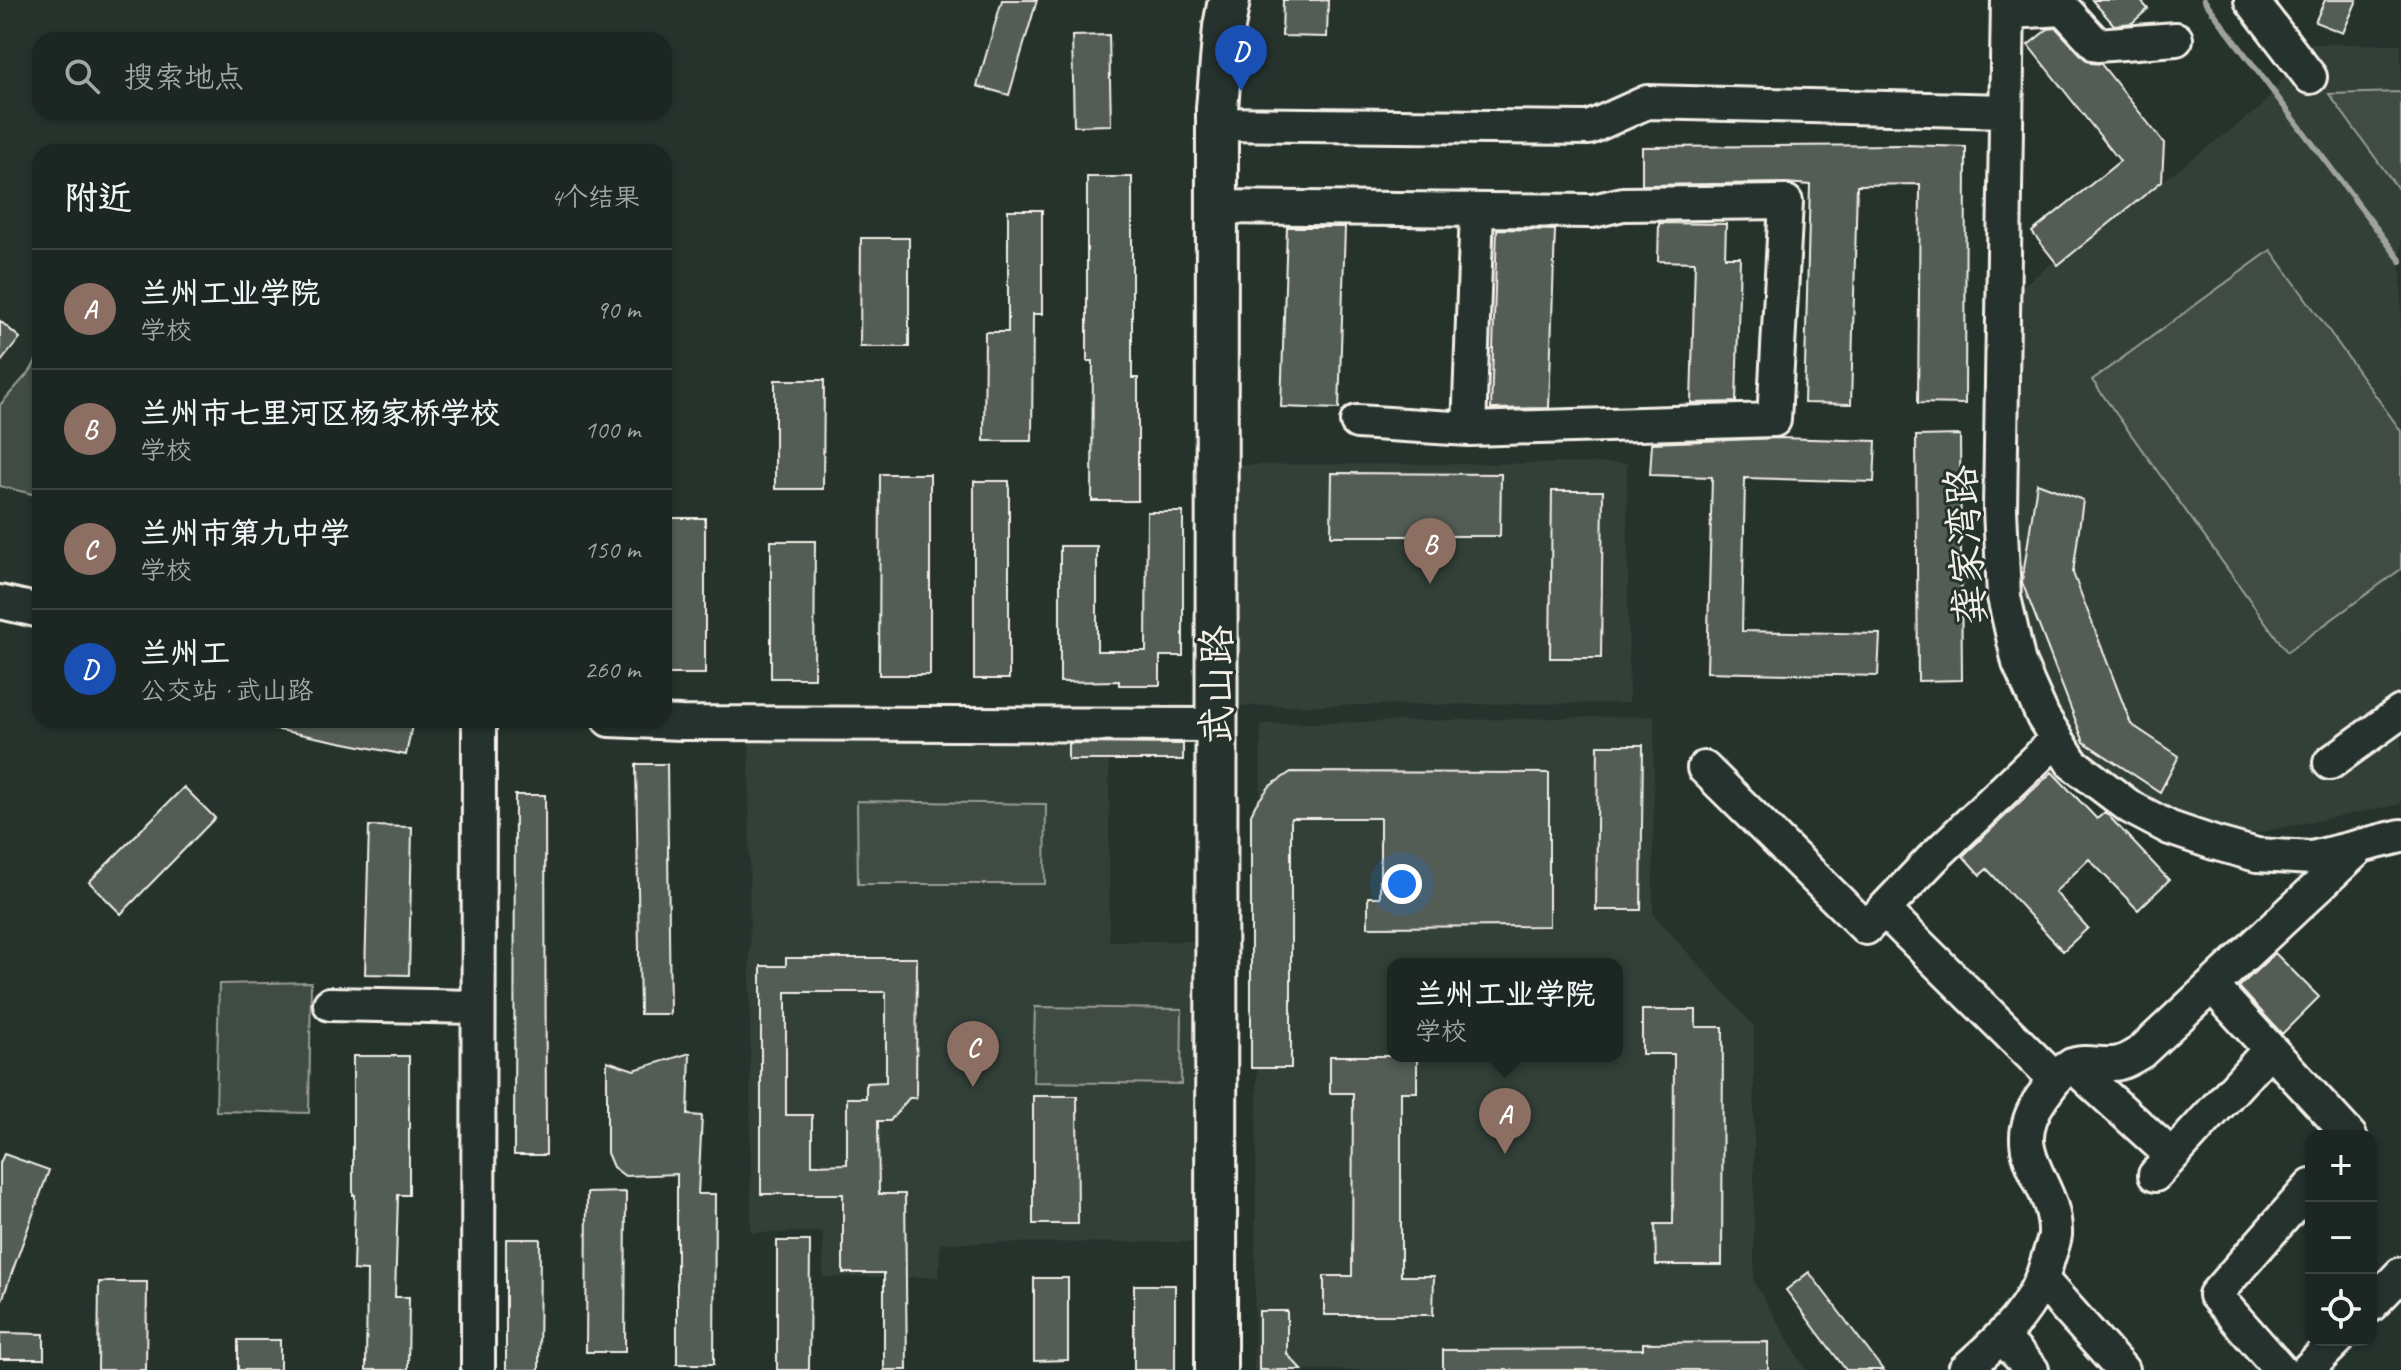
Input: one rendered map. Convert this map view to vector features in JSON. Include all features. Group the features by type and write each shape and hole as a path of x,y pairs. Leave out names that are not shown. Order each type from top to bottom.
{"main road":[{"name":"武山路","path":"1216,1370 1217,124 1229,0"}],"street":[{"path":"2251,0 2310,77"},
{"path":"2008,6 2064,9 2097,45 2176,39"},
{"name":"龚家湾路","path":"2008,6 2000,509 2004,597 2019,663 2043,717 2072,763 2130,807 2170,828 2257,855 2312,858 2401,836"},
{"path":"1217,124 1589,128 1647,102 2006,111"},
{"path":"1217,207 1593,211 1623,204 1786,202 1774,420 1469,429 1357,422"},
{"path":"1469,429 1477,210"},
{"path":"0,602 32,609"},
{"path":"2330,763 2401,712"},
{"path":"672,723 1217,725"},
{"path":"478,1370 479,728"},
{"path":"1704,768 1866,928 1933,858 2057,739"},
{"path":"1965,1370 2002,1337 2028,1306 2041,1279 2055,1236 2050,1200 2033,1169 2026,1140 2032,1112 2064,1072 2118,1064 2141,1052 2362,846"},
{"path":"1884,910 2164,1166 2270,1049"},
{"path":"2212,986 2344,1130"},
{"path":"330,1004 478,1007"},
{"path":"2281,1370 2215,1295 2305,1193"},
{"path":"2377,1299 2401,1274"},
{"path":"2041,1279 2122,1370"},
{"path":"2002,1337 2032,1370"},
{"path":"2307,1370 2331,1346"}],"shaded area":[{"path":"2309,44 2401,44 2401,804 2251,834 2160,812 2090,763 2034,667 2013,524 2022,286 2260,108"},
{"path":"2401,92 2401,193 2329,94"},
{"path":"2271,250 2401,431 2401,569 2287,652 2092,380"},
{"path":"31,370 32,494 0,486 0,405"},
{"path":"1627,463 1629,703 1232,706 1231,465"},
{"path":"1654,716 1653,914 1754,1026 1754,1282 1806,1370 1254,1370 1261,724"},
{"path":"1109,740 1109,941 1195,941 1196,1242 940,1243 939,1277 823,1277 823,1232 751,1233 749,742"},
{"path":"857,801 1046,804 1045,884 858,884"},
{"path":"311,982 309,1113 216,1111 219,984"},
{"path":"1035,1007 1182,1009 1181,1084 1033,1082"}],"building":[{"path":"1002,0 1037,0 1009,95 977,86"},
{"path":"1283,0 1328,0 1327,37 1282,36"},
{"path":"2092,0 2140,0 2148,9 2132,23 2114,25"},
{"path":"2325,0 2357,0 2343,33 2315,22"},
{"path":"2056,28 2084,58 2101,64 2164,143 2162,181 2058,265 2032,232 2120,161 2028,45 2048,29"},
{"path":"1109,35 1111,125 1074,126 1072,36"},
{"path":"1642,147 1966,147 1965,404 1918,403 1920,184 1857,185 1851,404 1804,403 1810,185 1642,185"},
{"path":"1087,177 1132,177 1132,378 1138,378 1138,501 1092,501 1093,361 1087,361"},
{"path":"1008,210 1042,210 1042,314 1033,314 1032,441 984,441 985,332 1008,332"},
{"path":"1659,223 1726,224 1725,257 1740,257 1736,402 1691,403 1695,262 1658,261"},
{"path":"1287,227 1345,227 1339,409 1281,407"},
{"path":"1497,229 1555,230 1549,408 1491,409"},
{"path":"861,238 909,238 909,347 860,347"},
{"path":"0,321 20,338 0,363"},
{"path":"775,380 824,380 823,489 775,489"},
{"path":"1960,435 1962,680 1918,681 1916,436"},
{"path":"1779,438 1876,441 1874,482 1745,478 1742,631 1880,634 1878,676 1707,672 1712,477 1650,475 1652,443"},
{"path":"1332,473 1501,474 1500,536 1331,536"},
{"path":"880,474 930,474 930,675 879,675"},
{"path":"974,481 1009,481 1009,679 974,679"},
{"path":"2037,483 2083,500 2073,573 2131,724 2179,756 2160,792 2084,742 2022,582"},
{"path":"1552,491 1603,491 1601,658 1550,658"},
{"path":"1147,512 1183,512 1183,656 1160,656 1160,685 1119,685 1119,681 1060,682 1060,546 1097,546 1097,651 1146,651"},
{"path":"672,518 705,518 705,674 672,674"},
{"path":"771,541 815,541 814,678 771,678"},
{"path":"269,728 411,728 406,755"},
{"path":"1068,743 1183,744 1183,760 1068,760"},
{"path":"1598,745 1643,745 1641,910 1596,910"},
{"path":"636,764 667,764 670,1014 640,1014"},
{"path":"1291,772 1549,773 1549,926 1368,927 1368,897 1380,897 1380,818 1291,818 1291,1068 1251,1068 1251,814 1270,786"},
{"path":"2052,772 2097,819 2105,812 2169,880 2138,910 2089,859 2055,892 2088,928 2063,951 1987,869 1980,875 1963,856"},
{"path":"184,787 215,818 121,914 89,882"},
{"path":"515,795 545,795 546,1155 514,1155"},
{"path":"369,826 412,827 409,975 365,974"},
{"path":"2275,953 2319,997 2282,1034 2239,987"},
{"path":"786,958 917,958 916,1098 909,1098 890,1121 878,1121 879,1194 905,1194 907,1370 884,1370 884,1273 843,1273 843,1194 761,1194 761,966 786,966","holes":["786,992 886,992 886,1082 866,1083 866,1098 847,1098 847,1164 812,1165 812,1115 786,1115"]},
{"path":"1642,1010 1696,1010 1696,1027 1723,1027 1722,1265 1656,1265 1655,1224 1673,1224 1674,1054 1642,1054"},
{"path":"690,1053 688,1115 702,1116 698,1194 715,1194 714,1364 677,1364 677,1174 625,1176 613,1167 607,1153 607,1061 634,1070"},
{"path":"353,1056 409,1056 409,1195 398,1195 395,1297 409,1297 408,1370 366,1370 367,1271 353,1270"},
{"path":"1330,1056 1387,1056 1387,1062 1417,1062 1417,1092 1401,1092 1401,1276 1434,1276 1433,1315 1324,1315 1324,1276 1352,1276 1353,1093 1330,1093"},
{"path":"1033,1096 1077,1096 1078,1224 1033,1224"},
{"path":"4,1154 49,1170 0,1300 0,1163"},
{"path":"626,1192 625,1352 586,1352 587,1193"},
{"path":"506,1239 540,1239 539,1370 506,1370"},
{"path":"777,1241 810,1241 809,1370 777,1370"},
{"path":"1809,1272 1883,1370 1846,1370 1786,1290"},
{"path":"1034,1278 1068,1278 1068,1360 1034,1361"},
{"path":"99,1282 147,1282 146,1370 98,1370"},
{"path":"1134,1285 1175,1285 1175,1370 1134,1370"},
{"path":"1259,1311 1287,1311 1287,1354 1302,1370 1259,1370"},
{"path":"0,1333 44,1334 44,1359 0,1359"},
{"path":"238,1340 280,1340 280,1370 238,1370"},
{"path":"1768,1342 1768,1370 1443,1370 1443,1350 1643,1349 1643,1343"}],"waterway":[{"path":"2204,0 2401,261"}],"place":[{"name":"兰州工","path":"1241,91"},
{"name":"兰州市七里河区杨家桥学校","path":"1430,584"},
{"name":"兰州市第九中学","path":"973,1087"},
{"name":"兰州工业学院","path":"1505,1154"}]}
